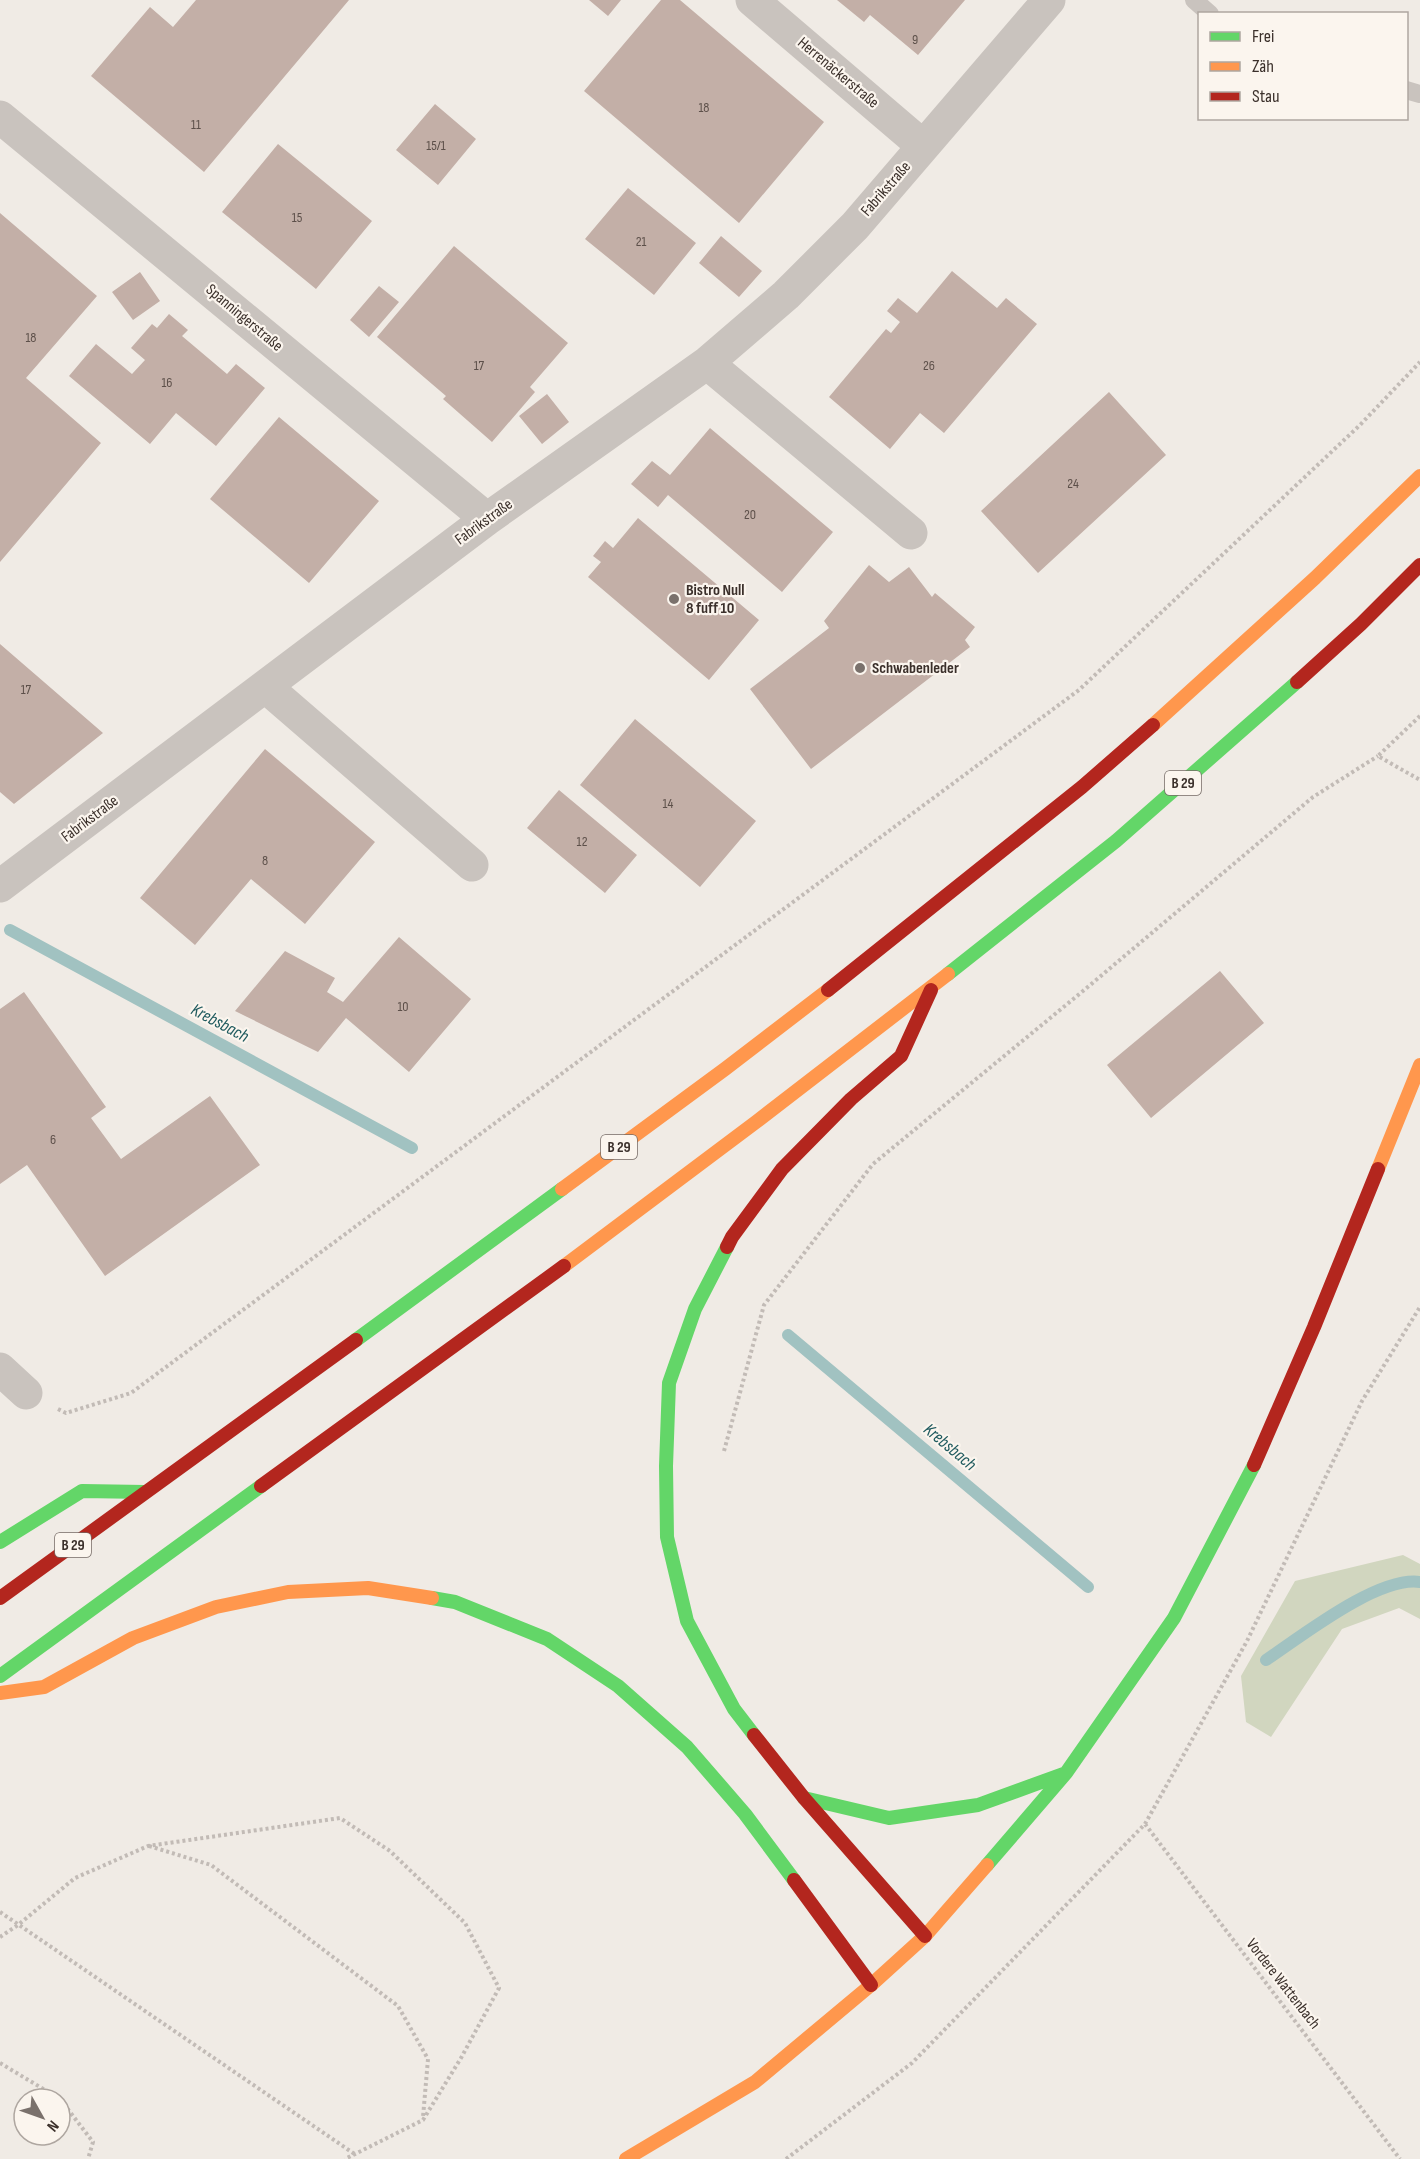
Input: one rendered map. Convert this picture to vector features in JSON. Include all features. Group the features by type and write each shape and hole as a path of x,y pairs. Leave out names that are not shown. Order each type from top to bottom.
{"main road":[{"name":"B 29","path":"0,1598 725,1069 888,943 1082,787 1200,684 1315,578 1420,476"},
{"name":"B 29","path":"0,1676 575,1257 933,986 1116,841 1220,752 1361,624 1420,565"},
{"path":"925,1936 804,1798 734,1709 687,1621 667,1537 666,1466 669,1383 695,1309 732,1237 782,1170 851,1100 901,1056 933,986"},
{"path":"626,2159 755,2082 871,1985 925,1936 1066,1773 1174,1617 1251,1471 1314,1327 1420,1065"},
{"path":"0,1542 82,1491 145,1492"},
{"path":"0,1693 44,1687 133,1638 216,1607 288,1592 368,1588 455,1602 547,1639 618,1686 687,1748 745,1814 871,1985"},
{"path":"804,1798 889,1818 978,1805 1066,1773"}],"street":[{"name":"Herrenäckerstraße","path":"752,0 924,146"},
{"name":"Fabrikstraße","path":"4,877 266,687 487,519 707,363 786,295 840,241 1049,0"},
{"name":"Spanningerstraße","path":"0,117 487,519"},
{"path":"707,363 911,533"},
{"path":"266,687 472,865"},
{"path":"0,1369 26,1394"}],"lane":[{"path":"1194,0 1208,12"}],"path":[{"path":"26,1394 66,1413 131,1393 1078,690 1360,425 1420,362"},
{"path":"724,1451 764,1305 873,1164 1313,797 1378,756 1420,716"},
{"path":"1378,756 1420,780"},
{"path":"786,2159 912,2063 1145,1824 1247,1641 1362,1401 1420,1307"},
{"path":"0,1936 75,1878 148,1846 340,1818 390,1851 465,1923 500,1988 423,2120 345,2159"},
{"name":"Vordere Wattenbach","path":"1145,1824 1400,2159"},
{"path":"148,1846 211,1865 398,2006 428,2059 423,2120"},
{"path":"0,1912 356,2155"},
{"path":"0,2063 40,2087"},
{"path":"72,2115 93,2142 88,2159"}],"green space":[{"path":"1403,1555 1420,1564 1420,1619 1399,1608 1342,1629 1271,1737 1246,1722 1241,1676 1295,1581"}],"building":[{"path":"196,0 349,0 204,172 91,76 150,7 173,27"},
{"path":"589,0 621,0 608,16"},
{"path":"661,0 680,0 824,122 739,223 584,91"},
{"path":"837,0 965,0 918,55 870,15 864,22"},
{"path":"435,104 476,139 438,185 396,150"},
{"path":"278,144 372,221 316,289 222,212"},
{"path":"628,188 696,243 654,295 585,239"},
{"path":"0,213 97,296 26,378 101,443 0,562"},
{"path":"721,236 762,271 739,297 699,263"},
{"path":"454,246 568,343 530,387 535,392 492,442 443,399 446,396 377,337"},
{"path":"952,271 997,308 1006,298 1037,324 944,433 920,413 890,449 829,397 886,329 891,333 900,322 887,311 898,298 917,313"},
{"path":"140,272 160,301 133,320 112,292"},
{"path":"379,286 399,302 369,337 350,320"},
{"path":"169,314 188,330 182,336 227,374 236,364 265,388 216,446 176,413 150,444 69,376 96,344 132,374 145,360 131,348 152,324 157,328"},
{"path":"1109,392 1166,455 1038,573 981,511"},
{"path":"547,394 569,422 542,444 519,416"},
{"path":"279,417 379,501 309,583 210,499"},
{"path":"710,428 833,532 782,592 668,495 658,507 631,484 652,461 670,475"},
{"name":"Bistro Null 8 fuff 10","path":"638,518 759,620 709,680 588,577 601,562 593,556 605,541 613,548"},
{"name":"Schwabenleder","path":"869,565 889,582 909,567 932,597 935,593 975,627 965,640 970,647 811,769 750,689 829,628 824,621"},
{"path":"0,644 103,733 14,804 0,792"},
{"path":"635,719 756,821 700,887 580,785"},
{"path":"265,749 375,842 305,924 251,879 195,945 140,898"},
{"path":"559,790 637,855 605,893 527,828"},
{"path":"399,937 471,999 409,1072 346,1018 318,1052 235,1011 285,951 335,978 327,992 343,1002"},
{"path":"1220,971 1264,1023 1151,1118 1107,1065"},
{"path":"24,992 106,1107 91,1118 121,1159 210,1096 260,1165 105,1276 27,1165 0,1184 0,1009"}],"waterway":[{"name":"Krebsbach","path":"10,930 412,1148"},
{"name":"Krebsbach","path":"788,1335 1088,1587"},
{"name":"Krebsbach","path":"1266,1660 1319,1623 1362,1598 1383,1588 1420,1582"}],"traffic: fast":[{"path":"948,974 1116,841 1297,682"},
{"path":"356,1340 562,1189"},
{"path":"727,1247 695,1309 669,1383 666,1466 667,1537 687,1621 734,1709 754,1735"},
{"path":"987,1865 1066,1773 1174,1618 1254,1465"},
{"path":"0,1676 261,1486"},
{"path":"0,1542 82,1491 145,1492"},
{"path":"432,1598 455,1602 547,1639 618,1686 687,1747 745,1814 794,1880"},
{"path":"804,1798 889,1818 978,1805 1066,1773"}],"traffic: slow":[{"path":"1153,725 1315,578 1420,476"},
{"path":"564,1266 948,974"},
{"path":"562,1189 828,990"},
{"path":"1378,1169 1420,1065"},
{"path":"0,1693 44,1687 133,1638 216,1607 288,1592 368,1588 432,1598"},
{"path":"626,2159 755,2082 871,1985 925,1936 987,1865"}],"traffic: jam":[{"path":"1297,682 1361,624 1420,565"},
{"path":"828,990 1082,787 1153,725"},
{"path":"727,1247 782,1169 851,1099 901,1056 931,990"},
{"path":"1254,1465 1314,1327 1378,1169"},
{"path":"261,1486 564,1266"},
{"path":"0,1598 356,1340"},
{"path":"754,1735 804,1798 925,1936"},
{"path":"794,1880 871,1985"}],"place":[{"name":"Bistro Null 8 fuff 10","path":"674,599"},
{"name":"Schwabenleder","path":"860,668"}]}
